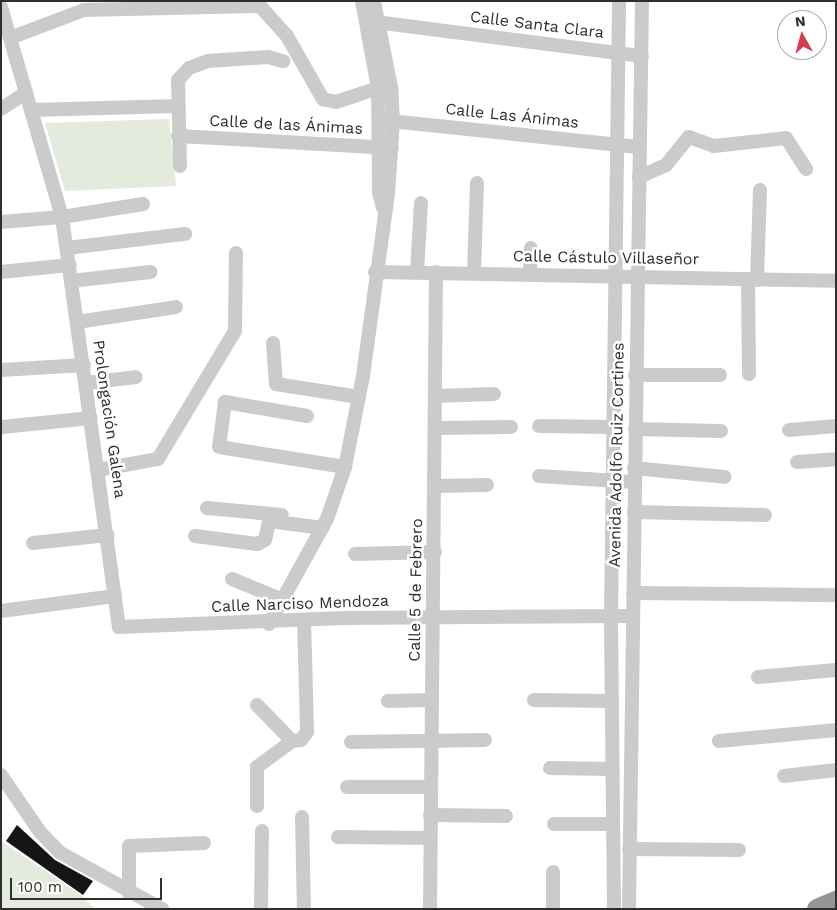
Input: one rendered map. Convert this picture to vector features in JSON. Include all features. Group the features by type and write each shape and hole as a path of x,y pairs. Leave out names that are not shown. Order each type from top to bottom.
{"highway":[{"path":"817,909 836,901"}],"street":[{"path":"269,624 325,524 345,467 359,397 384,208 378,192 386,148 387,120 374,22 362,1"},
{"path":"374,1 378,88 387,120"},
{"name":"Avenida Adolfo Ruiz Cortines","path":"613,902 611,616 619,1"},
{"name":"Avenida Adolfo Ruiz Cortines","path":"628,903 642,1"},
{"path":"10,38 84,10 260,6 288,36 323,99 336,102 378,88"},
{"name":"Prolongación Galena","path":"1,7 62,217 108,535 119,627"},
{"name":"Calle Santa Clara","path":"374,22 642,56"},
{"path":"180,166 177,106 178,80 189,68 218,60 268,57 283,61"},
{"path":"1,109 26,93"},
{"path":"31,110 177,106"},
{"name":"Calle Las Ánimas","path":"387,120 639,147"},
{"name":"Calle de las Ánimas","path":"178,136 386,148"},
{"path":"639,176 666,165 689,137 714,146 786,138 806,170"},
{"path":"474,273 477,184"},
{"path":"749,374 753,280 760,190"},
{"path":"418,272 422,203"},
{"path":"1,222 62,217 143,204"},
{"path":"67,248 185,234"},
{"path":"530,273 531,248"},
{"path":"98,470 158,459 235,331 236,253"},
{"path":"1,272 70,265"},
{"path":"72,281 150,272"},
{"name":"Calle Cástulo Villaseñor","path":"375,272 637,274 753,280 836,281"},
{"name":"Calle 5 de Febrero","path":"430,909 435,552 436,272"},
{"path":"77,322 176,306"},
{"path":"273,343 276,384 359,397"},
{"path":"1,370 84,365"},
{"path":"636,375 720,375"},
{"path":"86,383 136,377"},
{"path":"435,396 494,394"},
{"path":"307,416 225,402 219,447 345,467"},
{"path":"2,427 91,418"},
{"path":"539,426 613,427"},
{"path":"789,430 836,426"},
{"path":"436,428 511,427"},
{"path":"635,429 721,431"},
{"path":"797,462 836,460"},
{"path":"539,476 613,478 634,475 725,477"},
{"path":"434,486 487,485"},
{"path":"207,508 325,524"},
{"path":"634,512 765,515"},
{"path":"195,536 257,544 265,540 269,522 325,524"},
{"path":"33,543 108,535"},
{"path":"354,554 435,552"},
{"path":"232,579 283,600"},
{"path":"633,593 836,595"},
{"path":"1,612 115,596"},
{"name":"Calle Narciso Mendoza","path":"119,627 269,624 304,621 434,617 633,616"},
{"path":"257,806 257,767 292,741 301,740 307,732 304,621"},
{"path":"612,669 632,670"},
{"path":"758,677 836,670"},
{"path":"388,701 432,700"},
{"path":"534,700 612,701"},
{"path":"257,704 292,741"},
{"path":"720,741 836,730"},
{"path":"351,742 486,740"},
{"path":"550,768 612,769"},
{"path":"784,776 836,770"},
{"path":"1,776 40,832 60,852 128,893 162,909"},
{"path":"347,787 431,788"},
{"path":"430,815 506,816"},
{"path":"302,817 304,909"},
{"path":"554,824 613,824"},
{"path":"261,909 262,831"},
{"path":"338,837 430,838"},
{"path":"128,893 128,846 204,843"},
{"path":"629,849 739,850"},
{"path":"553,872 553,909"},
{"path":"613,902 628,903"}],"shaded area":[{"path":"169,119 176,186 65,191 45,123"},
{"path":"1,841 82,896 95,909 1,909"}],"building":[{"path":"17,825 55,860 93,881 83,895 6,841"}]}
